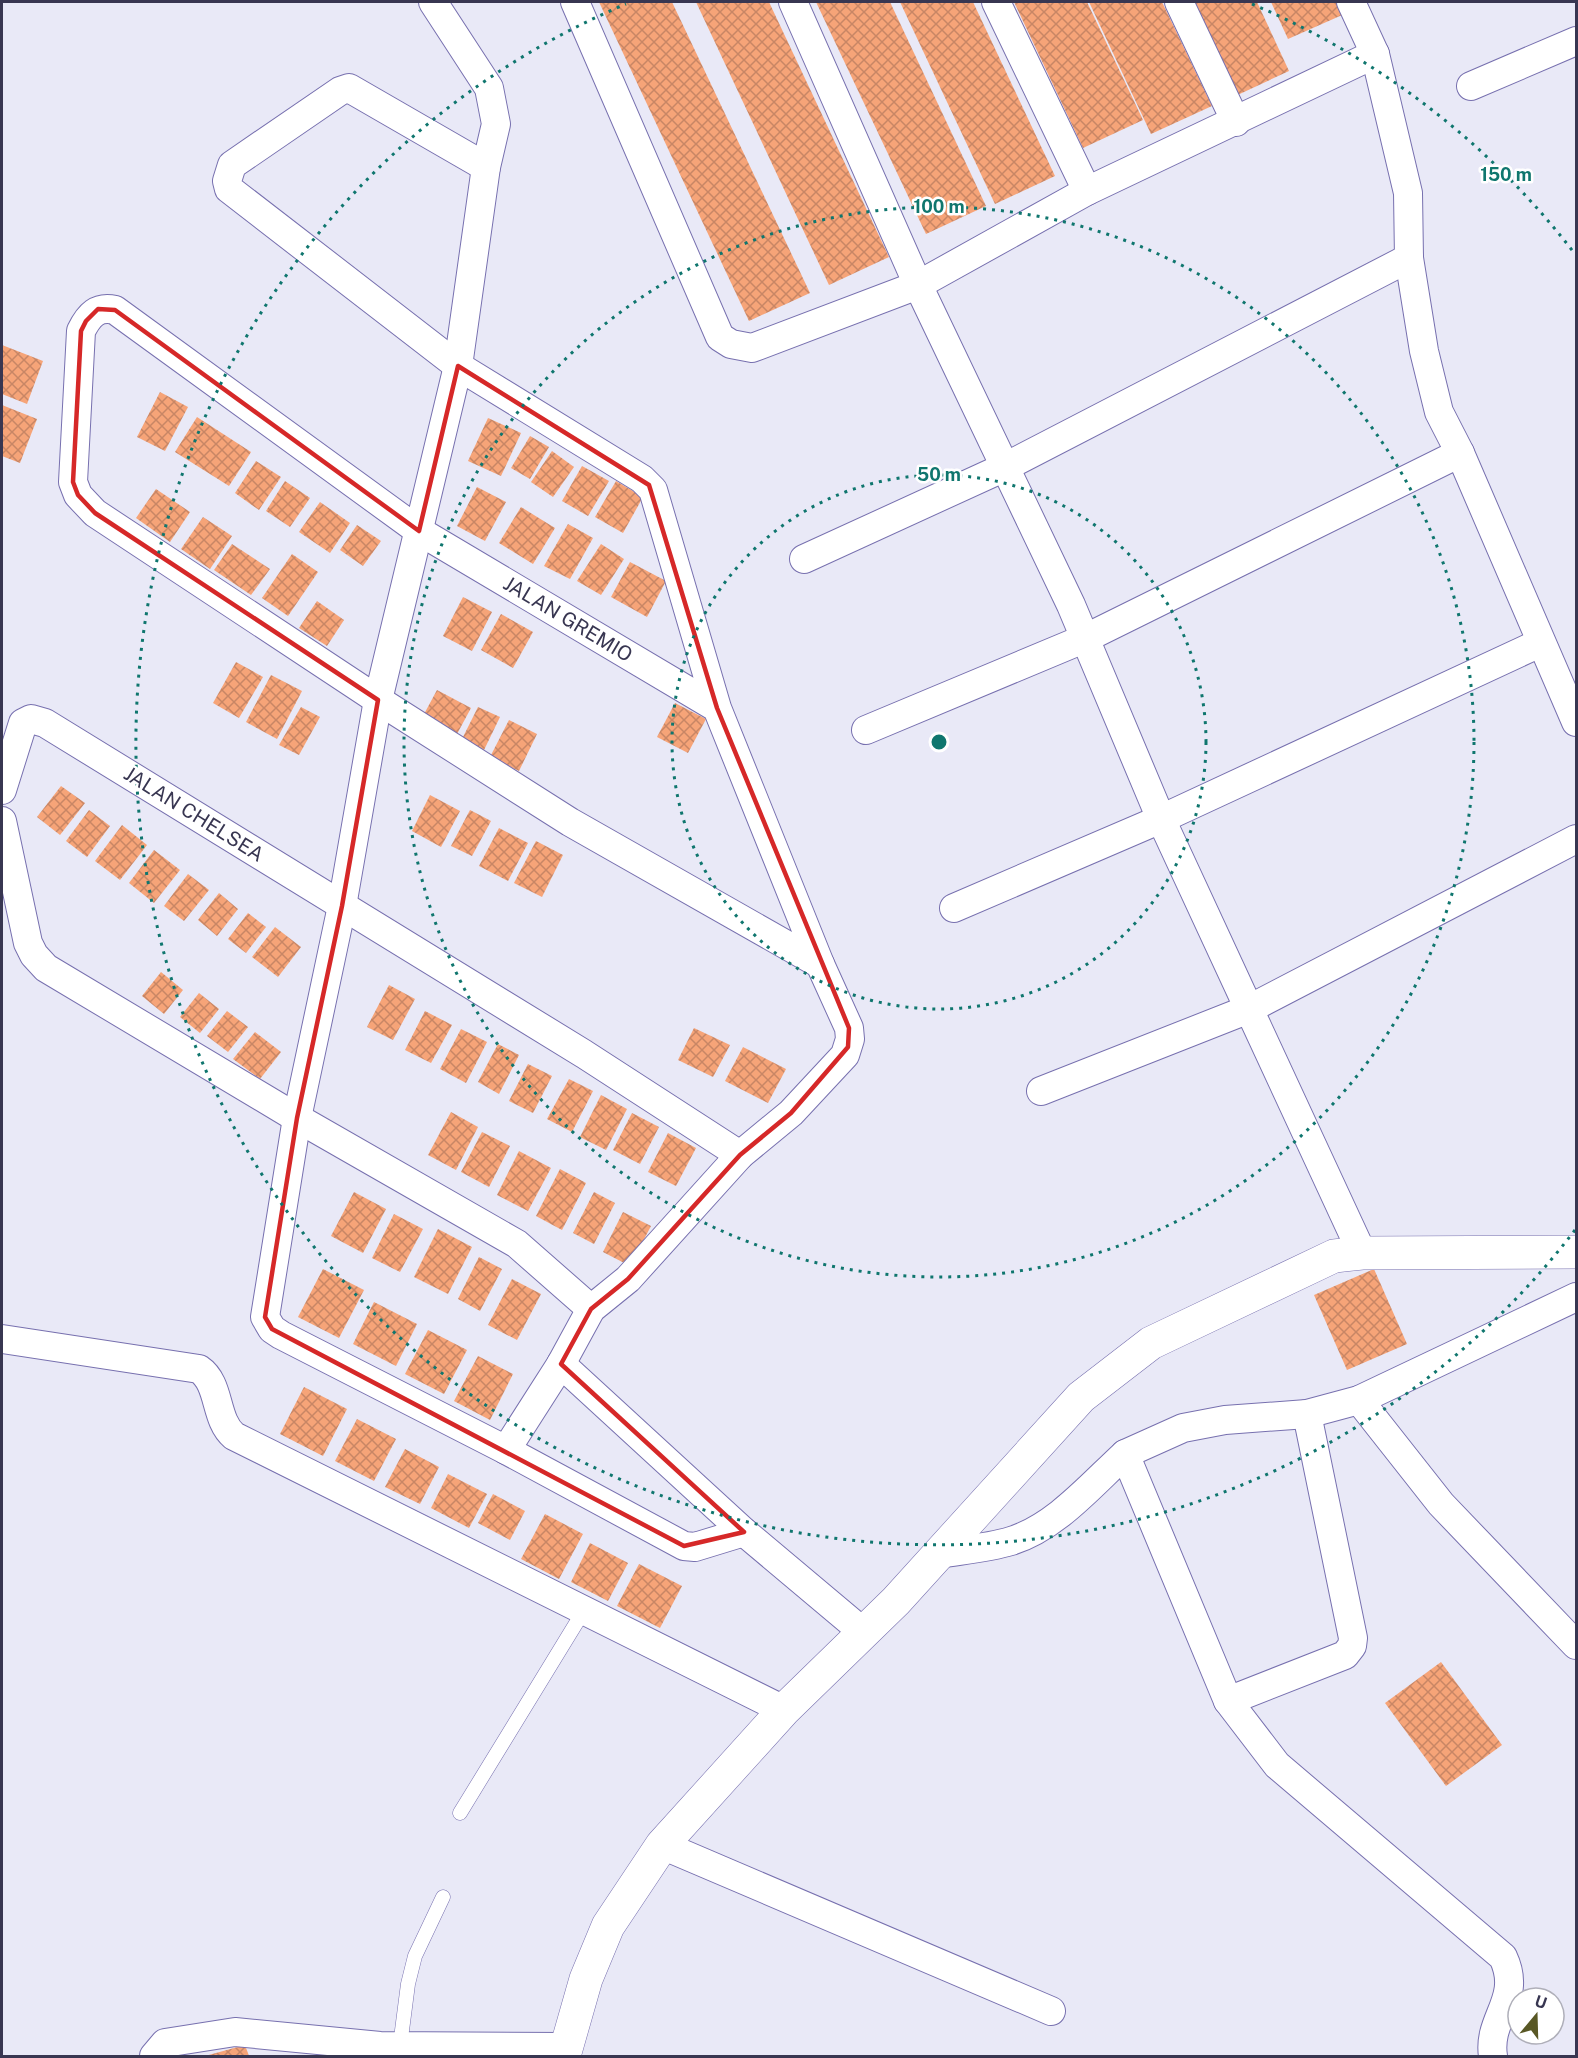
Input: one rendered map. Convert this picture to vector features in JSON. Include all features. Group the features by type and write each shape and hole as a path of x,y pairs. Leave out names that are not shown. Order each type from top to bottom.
{"street":[{"path":"433,2 489,88 496,124 486,167 458,366 378,700 342,906 297,1118 265,1317 281,1335 506,1450 684,1546 695,1547 744,1532"},
{"path":"575,2 720,337 731,344 752,348 918,285 1087,191 1375,54"},
{"path":"793,2 918,285 1086,638 1161,819 1362,1253"},
{"path":"996,2 1087,191"},
{"path":"1179,2 1236,122"},
{"path":"1351,2 1375,54 1408,193 1409,258 1424,351 1439,412 1460,453 1540,644 1576,722"},
{"path":"1471,86 1576,41"},
{"path":"486,167 349,88 340,91 232,165 227,181 229,189 458,366 642,479 653,490 717,708 820,964 849,1028 845,1055 791,1113 740,1155 628,1279 591,1309 561,1364 506,1450"},
{"path":"804,559 1005,467 1409,258"},
{"name":"JALAN GREMIO","path":"717,708 419,531 115,310 98,309 86,321 81,331 73,482 78,495 95,513 378,700 570,822 820,964"},
{"path":"866,730 1086,638 1460,453"},
{"path":"954,908 1161,819 1540,644"},
{"name":"JALAN CHELSEA","path":"2,790 23,723 31,719 45,723 584,1054 740,1155"},
{"path":"2,821 28,943 33,955 46,968 297,1118 517,1244 591,1309"},
{"path":"1041,1091 1249,1009 1576,839"},
{"path":"154,2056 165,2043 236,2032 400,2046 565,2052 586,1979 608,1926 662,1845 784,1710 896,1601 1081,1397 1151,1343 1334,1256 1362,1253 1576,1252"},
{"path":"938,1554 1011,1541 1035,1530 1057,1516 1125,1454 1183,1428 1225,1420 1307,1414 1359,1400 1576,1297"},
{"path":"2,1339 199,1369 209,1379 225,1425 234,1436 583,1612 784,1710"},
{"path":"561,1364 744,1532 863,1632"},
{"path":"1359,1400 1441,1504 1576,1645"},
{"path":"1227,1701 1345,1655 1352,1646 1353,1638 1307,1414"},
{"path":"1125,1454 1227,1701 1277,1765 1503,1957 1511,1987 1494,2035 1493,2056"},
{"path":"662,1845 1051,2011"}],"lane":[{"path":"460,1813 583,1612"},
{"path":"400,2046 408,1984 416,1956 443,1897"}],"highlighted area":[{"path":"98,309 115,310 419,531 458,366 649,485 717,708 849,1028 848,1047 791,1113 740,1155 628,1279 591,1309 561,1364 744,1532 684,1546 272,1329 265,1317 297,1118 342,906 378,700 95,513 78,495 73,482 81,331 86,321"}],"building":[{"path":"599,2 672,2 810,293 749,321"},
{"path":"696,2 769,2 889,257 829,285"},
{"path":"816,2 890,2 986,206 926,234"},
{"path":"900,2 973,2 1055,176 995,204"},
{"path":"1014,2 1087,2 1143,120 1083,148"},
{"path":"1089,2 1162,2 1212,106 1151,134"},
{"path":"1183,2 1257,2 1289,71 1229,99"},
{"path":"1271,2 1344,2 1349,12 1288,39"},
{"path":"2,345 43,361 27,404 2,394"},
{"path":"160,392 188,407 165,451 137,437"},
{"path":"2,405 37,419 20,463 2,456"},
{"path":"197,417 251,452 229,486 175,452"},
{"path":"488,418 521,433 501,476 468,461"},
{"path":"530,436 549,447 530,479 511,468"},
{"path":"552,451 574,467 553,497 531,482"},
{"path":"256,461 281,477 259,510 235,493"},
{"path":"582,466 609,481 588,516 562,501"},
{"path":"285,481 310,498 290,527 266,511"},
{"path":"616,481 643,497 623,533 595,517"},
{"path":"477,487 506,502 485,541 457,526"},
{"path":"156,489 190,512 170,542 136,518"},
{"path":"320,502 350,523 330,553 299,532"},
{"path":"521,507 555,528 533,564 499,543"},
{"path":"203,517 232,536 210,569 181,549"},
{"path":"568,524 593,538 570,579 544,566"},
{"path":"357,525 381,541 363,566 340,550"},
{"path":"232,544 270,569 251,595 214,570"},
{"path":"601,544 624,559 601,595 577,581"},
{"path":"292,554 318,572 288,616 262,598"},
{"path":"630,562 666,581 647,617 611,597"},
{"path":"463,597 492,612 472,651 443,636"},
{"path":"317,601 344,620 327,646 299,628"},
{"path":"501,614 533,632 513,668 481,650"},
{"path":"236,662 263,677 239,718 213,703"},
{"path":"271,675 302,691 277,739 246,722"},
{"path":"437,690 471,708 457,734 423,716"},
{"path":"675,703 706,719 688,753 657,737"},
{"path":"301,707 320,717 299,755 279,745"},
{"path":"478,707 500,717 484,750 462,739"},
{"path":"509,720 537,734 519,771 490,757"},
{"path":"61,786 85,803 60,835 37,817"},
{"path":"430,795 460,811 441,847 412,831"},
{"path":"89,810 110,826 87,857 66,841"},
{"path":"470,810 491,821 472,856 451,846"},
{"path":"122,825 147,845 120,880 95,861"},
{"path":"499,828 528,843 508,881 479,866"},
{"path":"536,841 563,855 542,897 514,883"},
{"path":"154,850 180,870 154,903 129,883"},
{"path":"188,874 209,890 184,921 164,906"},
{"path":"219,893 238,909 217,936 198,920"},
{"path":"248,913 266,927 246,953 228,939"},
{"path":"275,927 301,947 278,977 252,957"},
{"path":"161,972 183,990 164,1014 142,996"},
{"path":"389,985 415,999 393,1040 367,1027"},
{"path":"199,993 219,1009 200,1033 180,1017"},
{"path":"227,1011 248,1027 228,1052 207,1036"},
{"path":"425,1011 452,1025 431,1063 405,1050"},
{"path":"694,1028 730,1045 713,1077 678,1060"},
{"path":"461,1029 487,1042 466,1083 440,1069"},
{"path":"255,1032 281,1052 260,1079 233,1059"},
{"path":"498,1044 519,1055 499,1094 478,1082"},
{"path":"743,1047 786,1069 768,1103 725,1081"},
{"path":"528,1064 552,1076 533,1113 509,1101"},
{"path":"569,1079 593,1091 572,1132 547,1119"},
{"path":"601,1095 627,1109 606,1150 580,1137"},
{"path":"451,1112 478,1127 456,1170 428,1155"},
{"path":"632,1113 659,1127 640,1164 613,1150"},
{"path":"482,1132 510,1146 489,1187 461,1172"},
{"path":"668,1133 696,1148 676,1186 648,1172"},
{"path":"519,1151 551,1168 528,1211 497,1195"},
{"path":"560,1169 586,1183 562,1230 536,1216"},
{"path":"354,1192 386,1209 363,1253 331,1236"},
{"path":"594,1192 615,1203 594,1244 573,1233"},
{"path":"623,1212 651,1226 630,1266 603,1252"},
{"path":"394,1214 423,1229 400,1272 372,1258"},
{"path":"438,1229 472,1247 448,1294 414,1277"},
{"path":"479,1257 502,1269 480,1311 458,1299"},
{"path":"323,1269 364,1290 339,1338 298,1317"},
{"path":"1374,1269 1407,1344 1347,1370 1314,1295"},
{"path":"512,1279 541,1294 517,1340 488,1325"},
{"path":"374,1302 417,1324 396,1366 353,1344"},
{"path":"428,1330 467,1350 444,1394 405,1374"},
{"path":"478,1356 513,1374 490,1420 454,1401"},
{"path":"304,1387 347,1409 323,1456 280,1434"},
{"path":"357,1419 396,1439 374,1481 335,1461"},
{"path":"405,1449 439,1467 420,1504 385,1487"},
{"path":"448,1474 487,1494 469,1528 431,1508"},
{"path":"493,1494 525,1511 510,1540 478,1523"},
{"path":"545,1514 583,1534 559,1579 521,1559"},
{"path":"590,1543 628,1563 608,1601 571,1582"},
{"path":"639,1564 682,1586 660,1628 617,1606"},
{"path":"1441,1662 1502,1745 1446,1786 1385,1703"},
{"path":"245,2045 249,2056 205,2056"}]}
